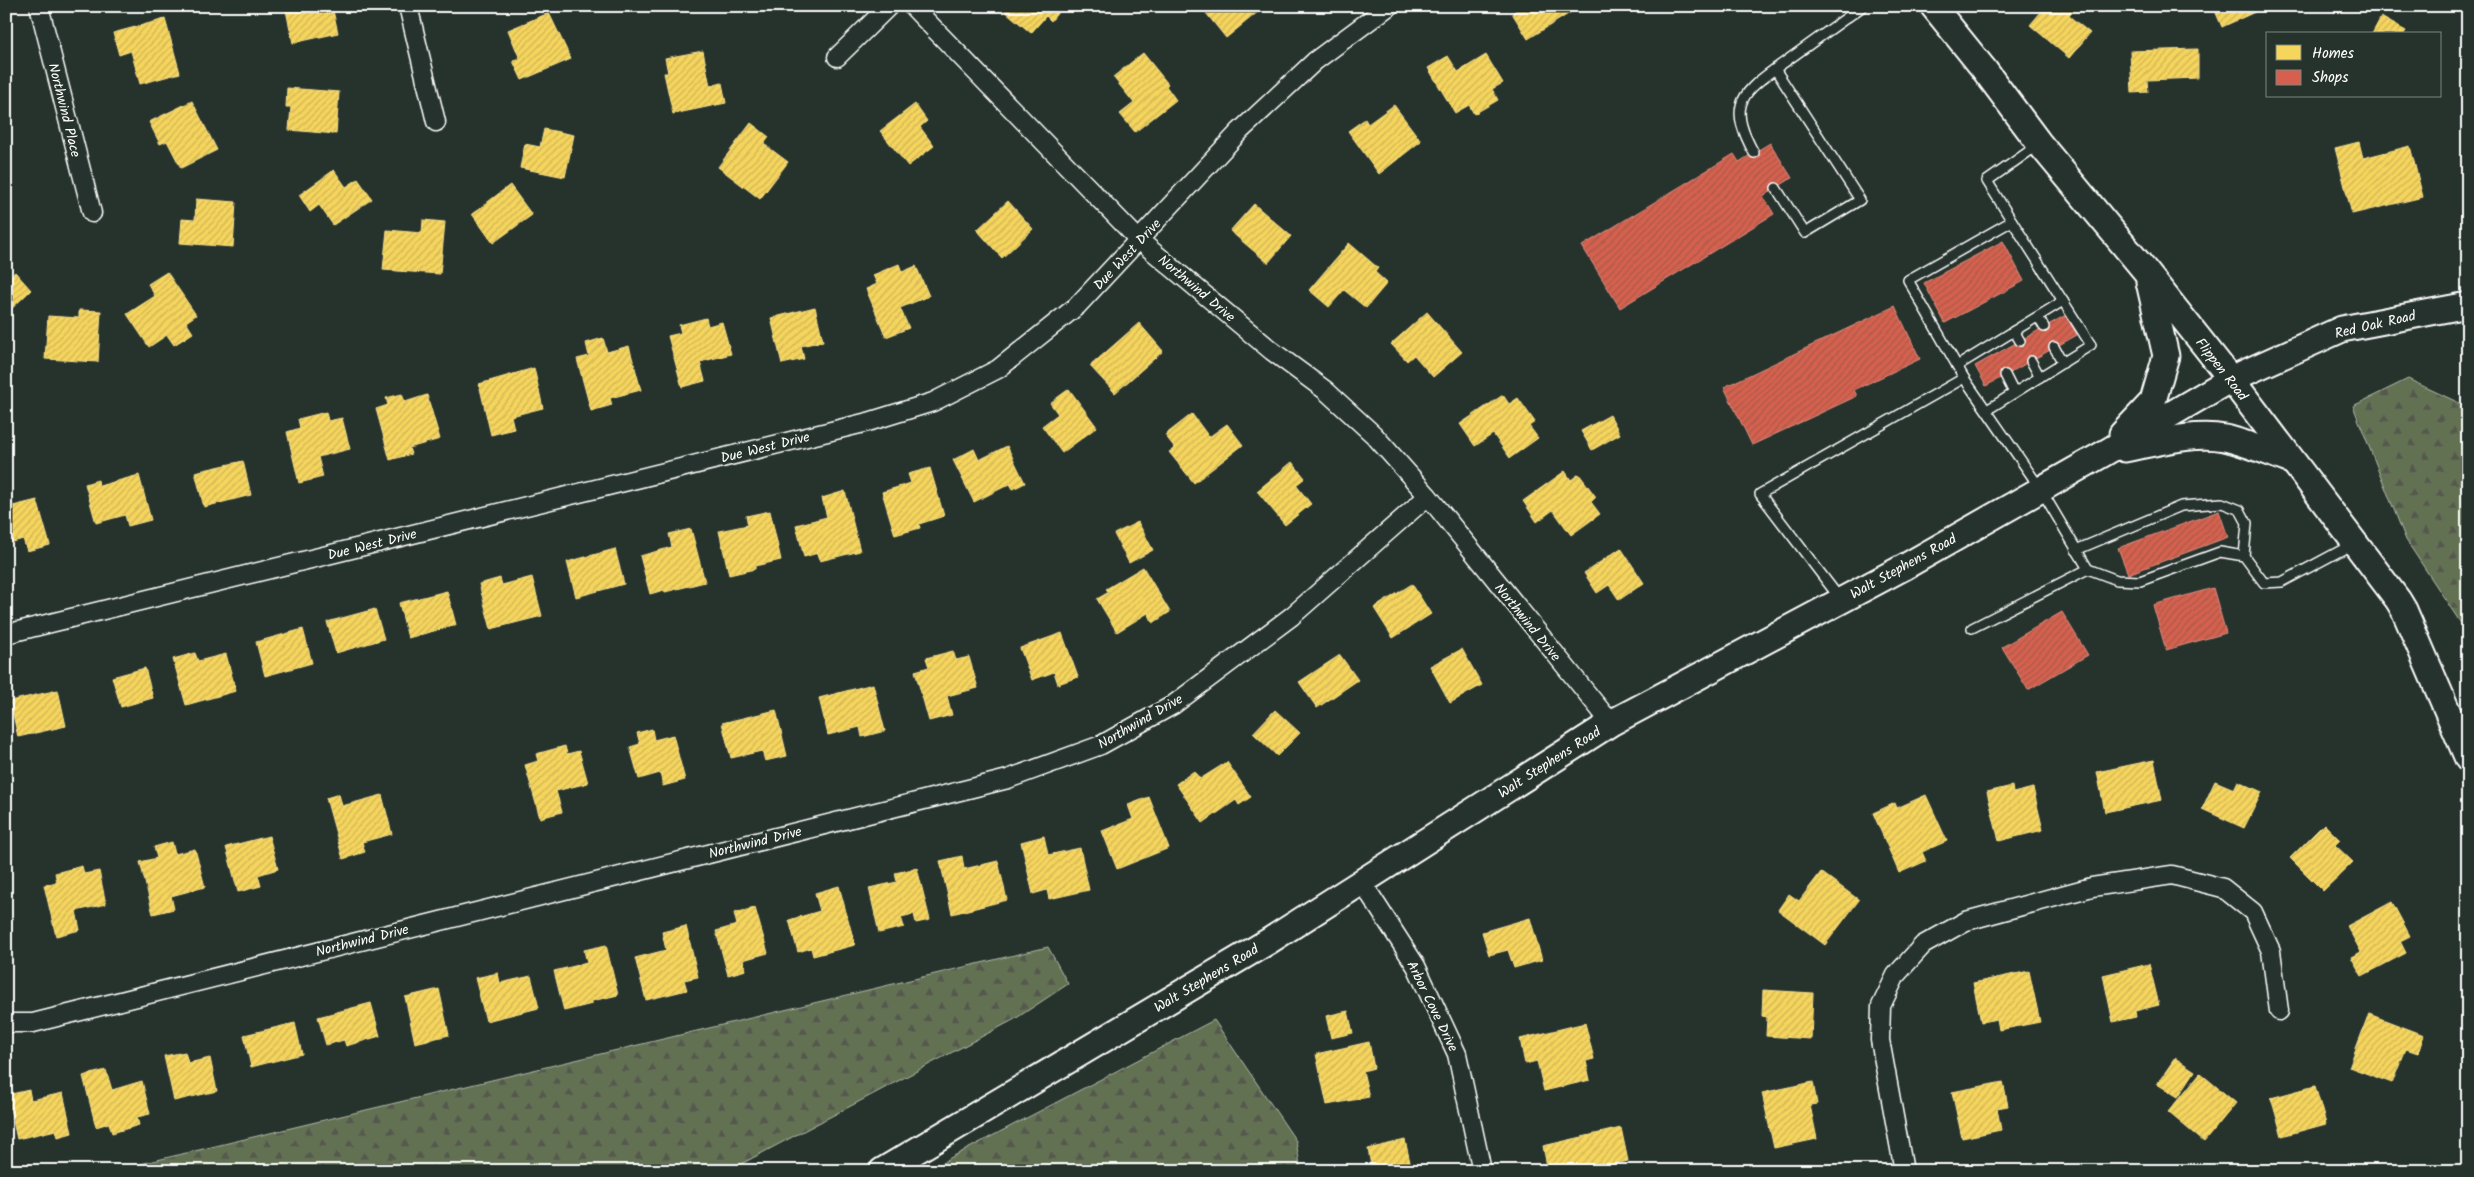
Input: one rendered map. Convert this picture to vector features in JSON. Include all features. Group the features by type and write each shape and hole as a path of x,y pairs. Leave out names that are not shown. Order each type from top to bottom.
{"street":[{"name":"Northwind Place","path":"39,6 92,213"},
{"path":"408,6 436,122"},
{"path":"837,57 889,6"},
{"name":"Northwind Drive","path":"912,6 1140,240 1272,351 1325,390 1374,434 1428,496 1611,722"},
{"name":"Due West Drive","path":"6,634 868,422 933,402 1005,364 1077,306 1240,132 1315,61 1389,6"},
{"name":"Flippen Road","path":"1933,6 1983,68 2039,143 2147,273 2231,379 2291,462 2356,543 2404,610 2468,759"},
{"path":"2103,454 2152,401 2162,373 2166,356 2164,342 2147,273"},
{"name":"Red Oak Road","path":"2231,379 2342,328 2468,305"},
{"name":"Walt Stephens Road","path":"882,1171 1269,941 1611,722 1841,600 2103,454 2231,379"},
{"path":"2103,454 2157,442 2197,437 2223,438 2246,443 2291,462"},
{"name":"Northwind Drive","path":"6,1024 42,1021 998,781 1100,745 1173,705 1292,616 1428,496"},
{"path":"1904,1171 1880,1040 1881,1006 1896,976 1923,945 1966,921 2092,887 2172,875 2223,888 2253,912 2271,951 2279,1011"},
{"name":"Arbor Cove Drive","path":"1362,882 1416,966 1456,1054 1482,1171"}],"lane":[{"path":"1754,153 1744,135 1741,120 1744,95 1751,86 1864,6"},
{"path":"1775,69 1860,200 1805,233 1776,188"},
{"path":"1986,410 2091,345 1987,181 2039,143"},
{"path":"2012,221 1908,280 1964,378 2040,488 2088,569 2117,580 2140,581 2220,552 2244,556"},
{"path":"1957,366 2063,302"},
{"path":"2038,317 2044,328"},
{"path":"2014,331 2020,341"},
{"path":"1989,346 1994,355"},
{"path":"2054,347 2063,363"},
{"path":"2031,361 2040,377"},
{"path":"2005,375 2014,393"},
{"path":"1841,600 1760,494 1964,378"},
{"path":"2076,550 2180,506 2222,503 2240,510 2247,523 2244,556 2264,583 2282,582 2356,543"},
{"path":"1972,628 2088,569"}],"green space":[{"path":"2408,379 2468,407 2468,634 2406,540 2353,406"},
{"path":"1048,947 1068,984 1015,1019 728,1171 111,1171"},
{"path":"1214,1020 1296,1141 1301,1171 931,1171 950,1158"}],"building: Homes":[{"path":"285,6 332,6 338,33 293,43"},
{"path":"999,6 1063,6 1051,21 1046,16 1031,33"},
{"path":"1204,6 1255,6 1259,11 1226,38 1202,8"},
{"path":"1523,6 1570,6 1573,11 1528,39 1512,13"},
{"path":"2046,6 2077,6 2069,16 2090,33 2069,58 2030,25"},
{"path":"2213,6 2268,6 2222,27"},
{"path":"549,13 571,59 522,80 513,61 520,59 508,30"},
{"path":"2381,17 2406,31 2405,32 2373,32"},
{"path":"165,19 180,73 140,84 131,51 119,55 113,33"},
{"path":"2198,49 2198,78 2147,80 2148,92 2132,93 2130,51"},
{"path":"703,51 710,86 722,83 726,103 673,114 664,73 668,73 665,58"},
{"path":"1143,53 1168,84 1166,86 1176,100 1135,132 1120,114 1134,103 1113,77"},
{"path":"1486,55 1503,83 1492,89 1498,100 1474,114 1469,105 1455,113 1428,68 1448,56 1458,72"},
{"path":"287,88 339,92 336,134 289,130 291,107 286,107"},
{"path":"192,101 217,150 181,168 167,141 160,144 149,122"},
{"path":"915,104 927,121 920,127 934,146 908,166 880,131"},
{"path":"1394,105 1421,141 1379,174 1348,131 1365,119 1368,124"},
{"path":"751,123 769,137 764,144 788,162 760,199 718,167"},
{"path":"544,129 574,135 565,177 520,168 525,144 540,147"},
{"path":"2359,142 2363,158 2410,146 2423,197 2352,214 2335,148"},
{"path":"334,170 346,187 358,179 372,199 333,225 319,205 310,212 299,195"},
{"path":"510,185 532,215 493,243 472,214"},
{"path":"196,199 236,202 233,247 180,243 182,219 195,220"},
{"path":"1008,201 1033,229 1002,258 977,230"},
{"path":"1254,204 1291,236 1268,263 1230,231"},
{"path":"423,220 445,222 440,274 383,270 387,230 422,233"},
{"path":"1349,243 1378,268 1375,272 1387,283 1366,308 1344,290 1329,307 1309,290"},
{"path":"899,264 902,272 916,266 929,296 900,308 909,328 886,337 866,289 877,284 873,275"},
{"path":"15,272 31,290 6,314 6,280"},
{"path":"167,272 196,315 186,322 193,333 174,345 167,335 149,347 127,314 155,296 148,284"},
{"path":"815,307 823,341 801,346 804,359 782,364 771,318"},
{"path":"79,310 101,311 98,362 45,359 48,316 79,318"},
{"path":"1427,312 1462,352 1433,377 1414,355 1407,361 1391,344"},
{"path":"706,318 708,326 722,322 731,354 700,362 705,381 682,387 668,336 681,333 679,325"},
{"path":"1139,323 1163,351 1115,393 1090,366"},
{"path":"603,338 607,352 629,346 641,390 610,398 612,405 591,411 577,359 589,356 586,343"},
{"path":"534,368 543,408 511,416 514,429 491,435 479,384"},
{"path":"1069,389 1097,427 1062,453 1042,426 1058,414 1050,403"},
{"path":"402,394 405,402 427,395 440,439 409,448 411,454 390,460 376,409 388,405 386,398"},
{"path":"1503,395 1509,404 1518,398 1535,422 1529,426 1538,438 1510,458 1493,434 1475,446 1460,424"},
{"path":"326,412 328,421 342,418 350,449 318,457 323,477 299,483 287,432 300,428 298,419"},
{"path":"1192,414 1209,437 1227,424 1243,445 1194,483 1169,452 1175,448 1165,435"},
{"path":"1610,415 1620,434 1592,450 1581,431"},
{"path":"1007,446 1025,483 1013,489 1010,484 974,502 953,460 974,449 979,460"},
{"path":"243,461 251,495 204,507 195,472"},
{"path":"1292,462 1305,478 1296,485 1311,504 1285,525 1257,491"},
{"path":"930,468 944,516 919,524 920,528 895,535 882,492 911,483 908,474"},
{"path":"1565,471 1571,480 1579,474 1596,497 1591,502 1600,514 1571,535 1553,510 1537,522 1523,501"},
{"path":"139,475 151,520 128,526 125,515 96,523 85,484 98,480 99,486"},
{"path":"845,491 860,551 820,561 818,553 804,557 796,525 827,517 822,498"},
{"path":"11,497 13,506 37,500 50,545 27,551 23,539 6,544 6,498"},
{"path":"770,511 781,560 729,575 719,531 748,525 746,516"},
{"path":"1138,522 1153,550 1129,563 1114,534"},
{"path":"691,529 705,582 650,594 640,556 672,547 669,534"},
{"path":"1621,548 1644,583 1619,600 1609,585 1597,593 1584,573"},
{"path":"615,549 624,584 576,597 567,562"},
{"path":"1143,567 1170,612 1153,623 1148,613 1117,632 1097,599 1109,592 1106,589"},
{"path":"532,577 542,616 491,629 479,584 500,578 502,585"},
{"path":"1412,584 1431,614 1393,638 1374,608"},
{"path":"447,591 456,625 408,638 399,603"},
{"path":"375,609 384,639 336,653 327,622"},
{"path":"303,629 312,663 265,676 256,642"},
{"path":"1062,633 1078,677 1058,684 1054,672 1032,680 1020,648"},
{"path":"1462,649 1482,685 1450,703 1430,666"},
{"path":"953,651 956,660 969,657 978,688 947,696 952,715 929,721 915,671 929,667 926,658"},
{"path":"195,653 198,661 226,654 236,691 186,705 173,659"},
{"path":"1340,655 1358,680 1317,708 1299,682"},
{"path":"145,668 153,698 121,707 112,677"},
{"path":"873,684 885,731 862,737 860,727 828,735 819,698"},
{"path":"58,690 66,726 18,737 10,701"},
{"path":"776,710 787,756 765,761 762,751 731,758 722,723"},
{"path":"1275,710 1300,733 1277,756 1253,733"},
{"path":"652,729 654,740 673,735 685,780 663,786 660,773 639,779 630,747 640,744 637,733"},
{"path":"565,746 567,754 579,751 588,783 556,791 562,812 540,818 525,765 538,761 536,754"},
{"path":"2154,760 2162,800 2105,812 2097,772"},
{"path":"1227,762 1251,797 1239,805 1236,800 1203,823 1176,784 1194,771 1200,779"},
{"path":"2215,781 2234,789 2238,781 2262,792 2244,828 2202,809"},
{"path":"2012,786 2013,793 2033,788 2043,830 1999,841 1987,792"},
{"path":"339,794 342,806 382,795 392,834 362,842 365,852 343,859 326,798"},
{"path":"1926,795 1947,841 1922,852 1926,861 1899,873 1873,813 1895,803 1897,808"},
{"path":"1149,797 1169,848 1117,869 1102,831 1133,819 1128,805"},
{"path":"2324,824 2340,840 2335,845 2353,862 2323,891 2290,858"},
{"path":"269,836 278,869 258,875 261,886 238,892 226,847"},
{"path":"1044,836 1048,855 1080,848 1089,890 1049,899 1047,890 1033,894 1021,842"},
{"path":"172,842 175,854 195,849 205,887 171,896 174,909 153,914 140,862 157,858 154,847"},
{"path":"962,856 964,869 998,861 1007,900 952,914 940,861"},
{"path":"82,866 84,874 99,871 106,904 76,911 80,930 56,936 44,885 57,882 55,873"},
{"path":"917,868 930,920 916,923 914,914 901,917 904,927 879,933 869,888 897,882 895,873"},
{"path":"1821,872 1859,900 1825,945 1778,910 1789,894 1799,901"},
{"path":"839,886 855,945 813,956 811,948 798,952 789,920 820,911 815,893"},
{"path":"2392,902 2410,936 2400,941 2406,953 2362,976 2351,957 2361,952 2347,926"},
{"path":"755,908 768,953 743,960 746,970 728,975 716,931 737,925 734,913"},
{"path":"1530,918 1542,960 1514,968 1508,950 1489,955 1482,932"},
{"path":"686,926 698,977 684,980 687,990 646,1000 635,958 666,950 662,932"},
{"path":"606,945 618,995 592,1001 592,1004 564,1011 554,971 587,963 584,950"},
{"path":"2149,964 2159,1005 2135,1011 2136,1017 2113,1022 2103,975"},
{"path":"2029,971 2040,1022 1999,1030 1997,1019 1981,1022 1973,983"},
{"path":"498,973 500,983 531,976 539,1008 486,1021 475,978"},
{"path":"439,989 449,1035 415,1043 405,997"},
{"path":"1763,990 1813,993 1811,1039 1766,1036 1767,1017 1762,1016"},
{"path":"371,1003 380,1036 346,1046 344,1040 326,1045 318,1017"},
{"path":"1348,1011 1353,1033 1331,1038 1326,1016"},
{"path":"2369,1014 2424,1035 2418,1053 2406,1049 2392,1083 2349,1067"},
{"path":"295,1023 302,1054 251,1067 244,1035"},
{"path":"1585,1023 1594,1059 1586,1061 1590,1080 1544,1091 1537,1061 1525,1064 1520,1039"},
{"path":"1369,1042 1374,1068 1363,1071 1369,1097 1327,1105 1316,1054"},
{"path":"185,1052 188,1063 210,1058 217,1091 174,1101 164,1056"},
{"path":"2175,1058 2195,1071 2178,1097 2157,1084"},
{"path":"106,1070 112,1090 142,1081 150,1114 137,1117 139,1125 112,1133 109,1123 96,1127 83,1076"},
{"path":"2200,1073 2236,1103 2204,1142 2168,1112"},
{"path":"1813,1082 1817,1104 1810,1105 1817,1139 1774,1148 1762,1093"},
{"path":"2003,1082 2008,1106 1997,1108 2001,1130 1962,1138 1952,1092"},
{"path":"2315,1086 2326,1124 2282,1136 2271,1098"},
{"path":"29,1090 31,1100 63,1093 72,1133 58,1137 56,1130 17,1139 7,1095"},
{"path":"1621,1128 1628,1161 1588,1171 1548,1171 1543,1146"},
{"path":"1405,1140 1412,1171 1372,1171 1368,1149"}],"building: Shops":[{"path":"1770,143 1792,178 1763,196 1774,214 1620,308 1582,246 1734,154 1739,162"},
{"path":"2003,241 2024,281 1945,323 1924,283"},
{"path":"1895,306 1920,359 1854,390 1857,396 1752,445 1724,387"},
{"path":"2066,315 2077,335 1986,386 1975,366"},
{"path":"2219,511 2228,537 2128,574 2118,548"},
{"path":"2213,588 2226,633 2166,650 2153,605"},
{"path":"2062,612 2088,655 2028,690 2002,647"}]}
